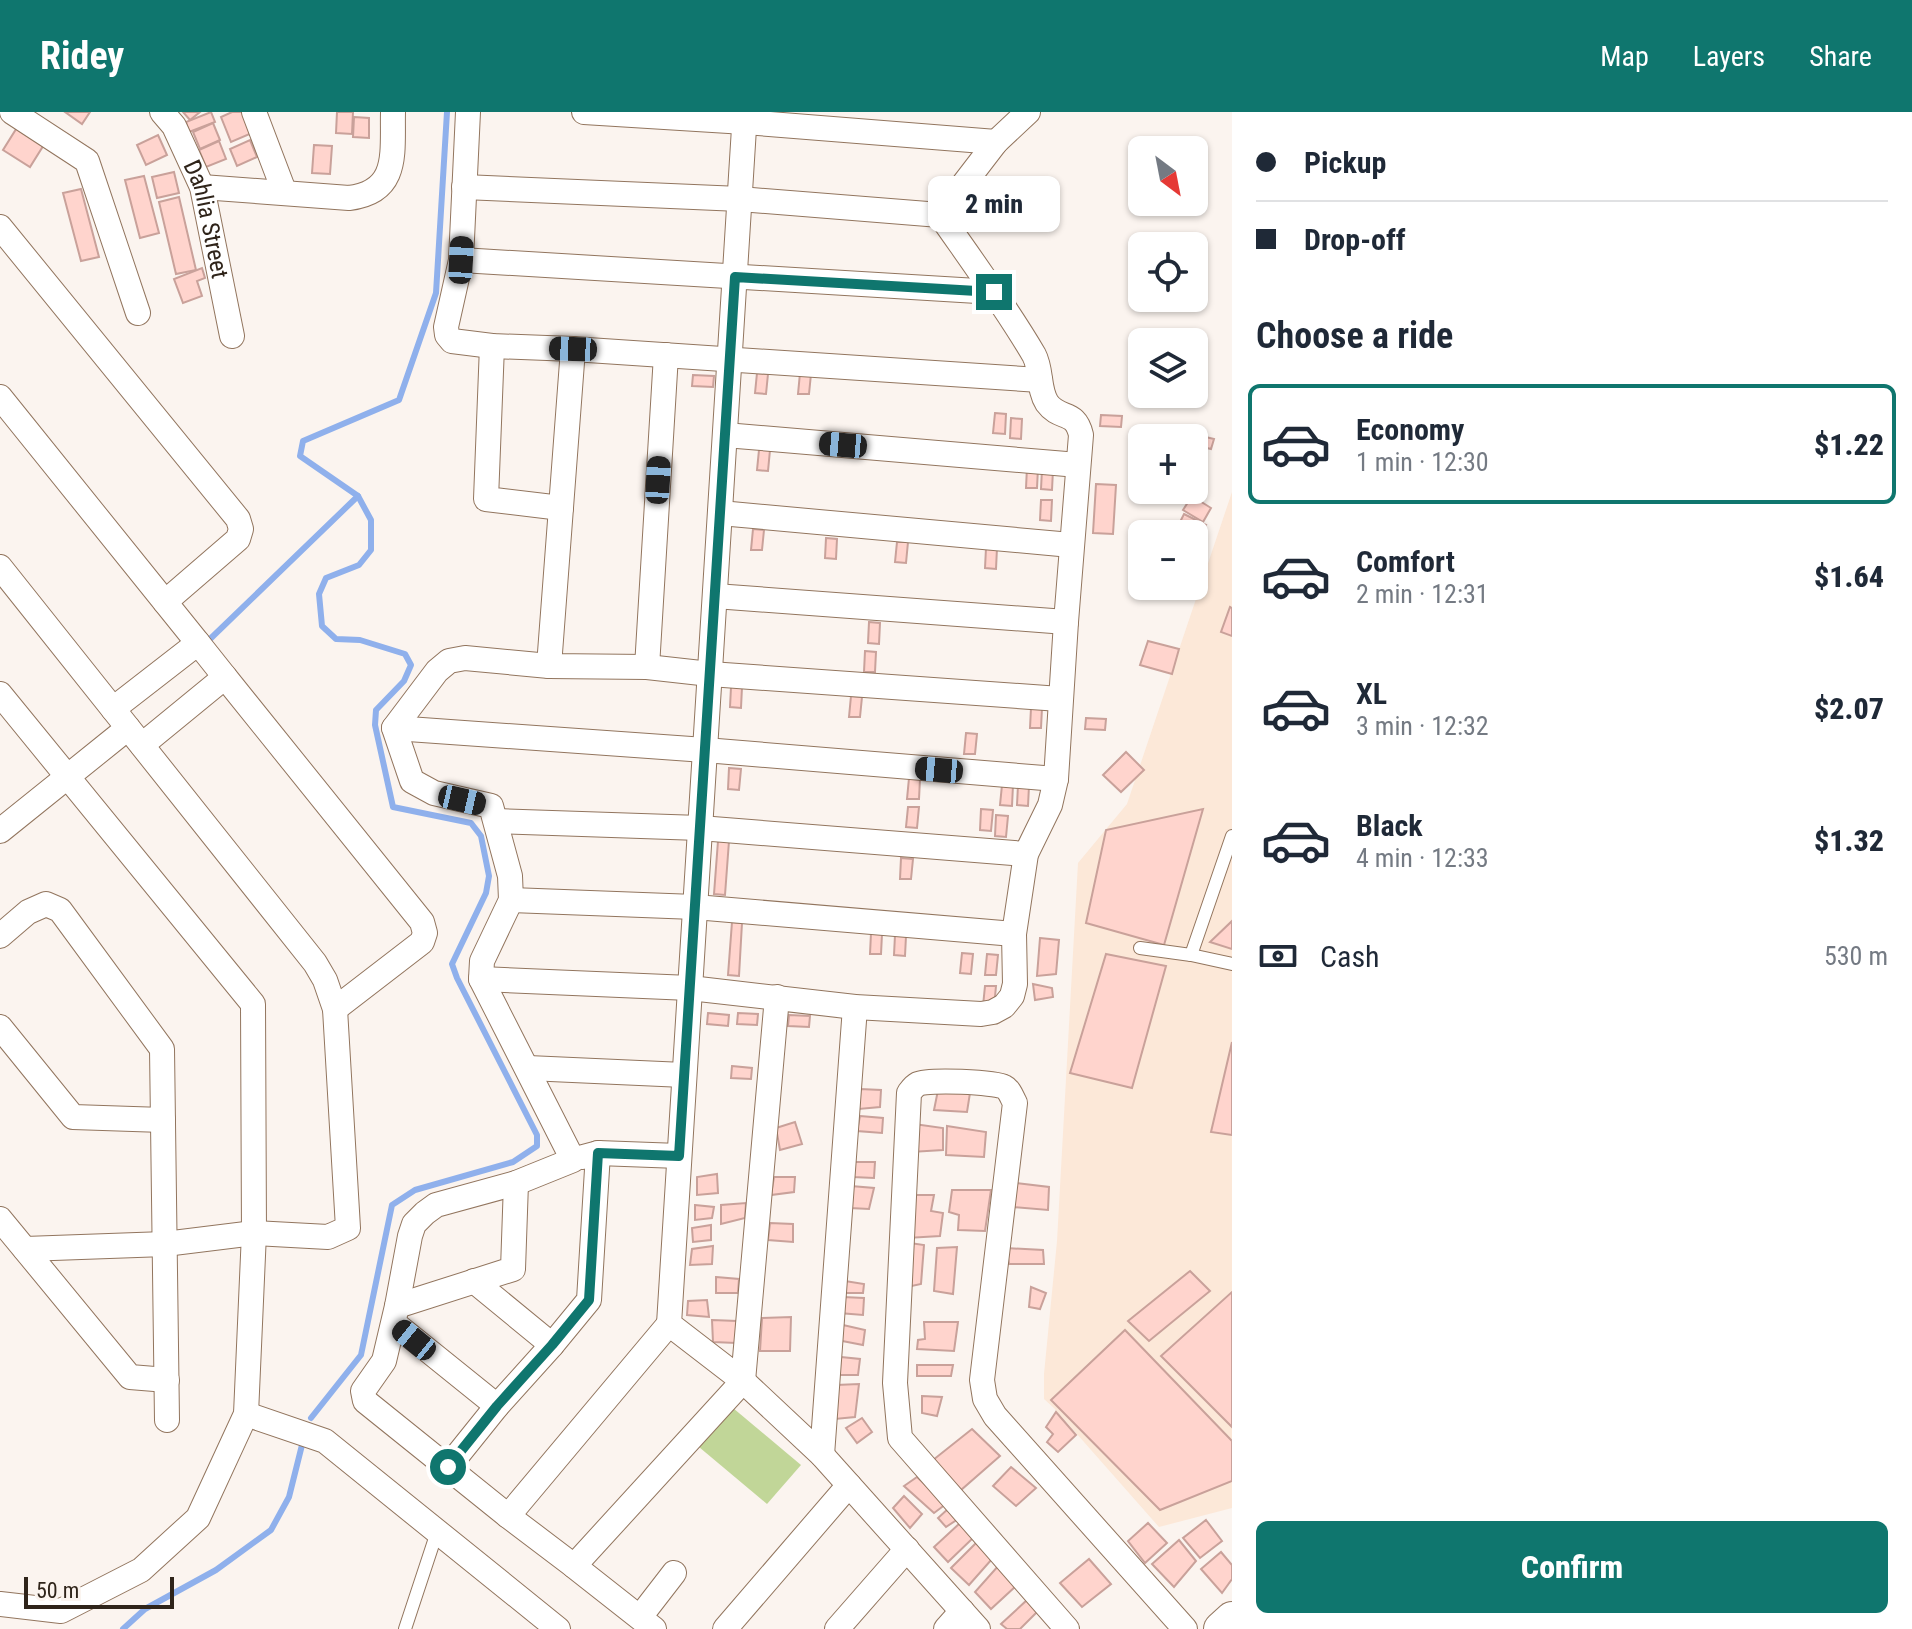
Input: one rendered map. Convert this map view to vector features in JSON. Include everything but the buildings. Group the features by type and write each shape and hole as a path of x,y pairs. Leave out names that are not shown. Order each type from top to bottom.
{"main road":[{"path":"1221,1629 1232,1619"}],"street":[{"path":"12,112 87,161 138,313"},
{"name":"Dahlia Street","path":"162,112 174,126 202,187 232,336"},
{"path":"254,112 284,191"},
{"path":"202,187 349,198 365,196 379,188 388,175 392,159 393,112"},
{"path":"468,112 461,260 446,327 452,341 1040,380"},
{"path":"584,112 745,117 996,142"},
{"path":"940,215 996,142 1028,112"},
{"path":"508,1516 669,1324 745,117"},
{"path":"464,187 740,199 940,215"},
{"path":"481,979 690,988 855,1007 981,1014 1004,1006 1012,996 1015,984 1014,934 1026,854 1050,805 1056,779 1081,435 1078,424 1069,417 1055,413 1045,400 1037,360 940,215"},
{"path":"0,227 238,519 241,529 238,539 165,602"},
{"path":"461,260 994,292"},
{"path":"492,346 486,499 561,508"},
{"path":"549,666 573,349"},
{"path":"647,667 666,355"},
{"path":"0,397 422,922 425,933 422,942 335,1009"},
{"path":"725,435 1078,465"},
{"path":"720,513 1071,545"},
{"path":"0,567 315,963 325,980 335,1009 348,1228 328,1237 254,1233 165,1244 25,1249"},
{"path":"715,596 1066,622"},
{"path":"0,831 128,727 198,643"},
{"path":"394,728 437,671 449,661 465,658 549,666 647,667 1060,699"},
{"path":"128,727 225,677"},
{"path":"0,694 253,1004 254,1233 246,1414 198,1518 141,1570 64,1620 0,1604"},
{"path":"394,728 1056,779"},
{"path":"394,728 412,781 434,793 491,806 510,876 511,900 482,961 481,979 573,1160"},
{"path":"496,821 700,828 1026,854"},
{"path":"511,900 695,907 1014,934"},
{"path":"0,936 28,912 46,904 60,910 162,1049 167,1420"},
{"path":"574,1566 743,1381 777,997"},
{"path":"822,1455 855,1007"},
{"path":"0,1027 73,1117 163,1120"},
{"path":"528,1068 684,1075"},
{"path":"1067,1629 900,1438 895,1383 909,1093 915,1085 925,1082 957,1081 1002,1086 1015,1103 982,1380 985,1399 995,1416 1185,1629"},
{"path":"674,1573 647,1623 365,1401 363,1391 384,1361 410,1236 414,1224 425,1213 436,1205 516,1183 598,1153 679,1156"},
{"path":"448,1467 589,1300 598,1153"},
{"path":"396,1314 474,1281 513,1269 516,1183"},
{"path":"0,1219 130,1377 167,1380"},
{"path":"474,1281 552,1345"},
{"path":"396,1314 497,1406"},
{"path":"669,1324 743,1381 822,1455 907,1549 962,1623"},
{"path":"246,1414 325,1441 558,1629"},
{"path":"725,1629 849,1485"},
{"path":"837,1629 907,1549"}],"lane":[{"path":"1191,955 1232,836"},
{"path":"1140,948 1232,964"},
{"path":"405,1629 437,1532"}],"shaded area":[{"path":"1232,492 1232,1508 1159,1527 1044,1399 1044,1374 1057,1241 1078,863 1127,804 1196,600 1208,600 1208,563"}],"green space":[{"path":"733,1408 801,1465 767,1504 699,1447"}],"waterway":[{"path":"311,1418 361,1355 392,1205 415,1190 513,1162 537,1146 537,1135 452,964 486,893 489,876 481,836 471,823 393,807 375,725 376,710 404,681 411,665 405,654 360,640 336,639 322,626 319,594 326,578 359,565 371,550 371,520 358,496 300,456 303,441 399,400 436,293 447,112"},
{"path":"208,641 358,496"},
{"path":"123,1629 145,1609 216,1570 271,1530 289,1497 302,1445"}],"route":[{"path":"448,1467 589,1300 598,1153 679,1156 735,277 994,292"}]}
